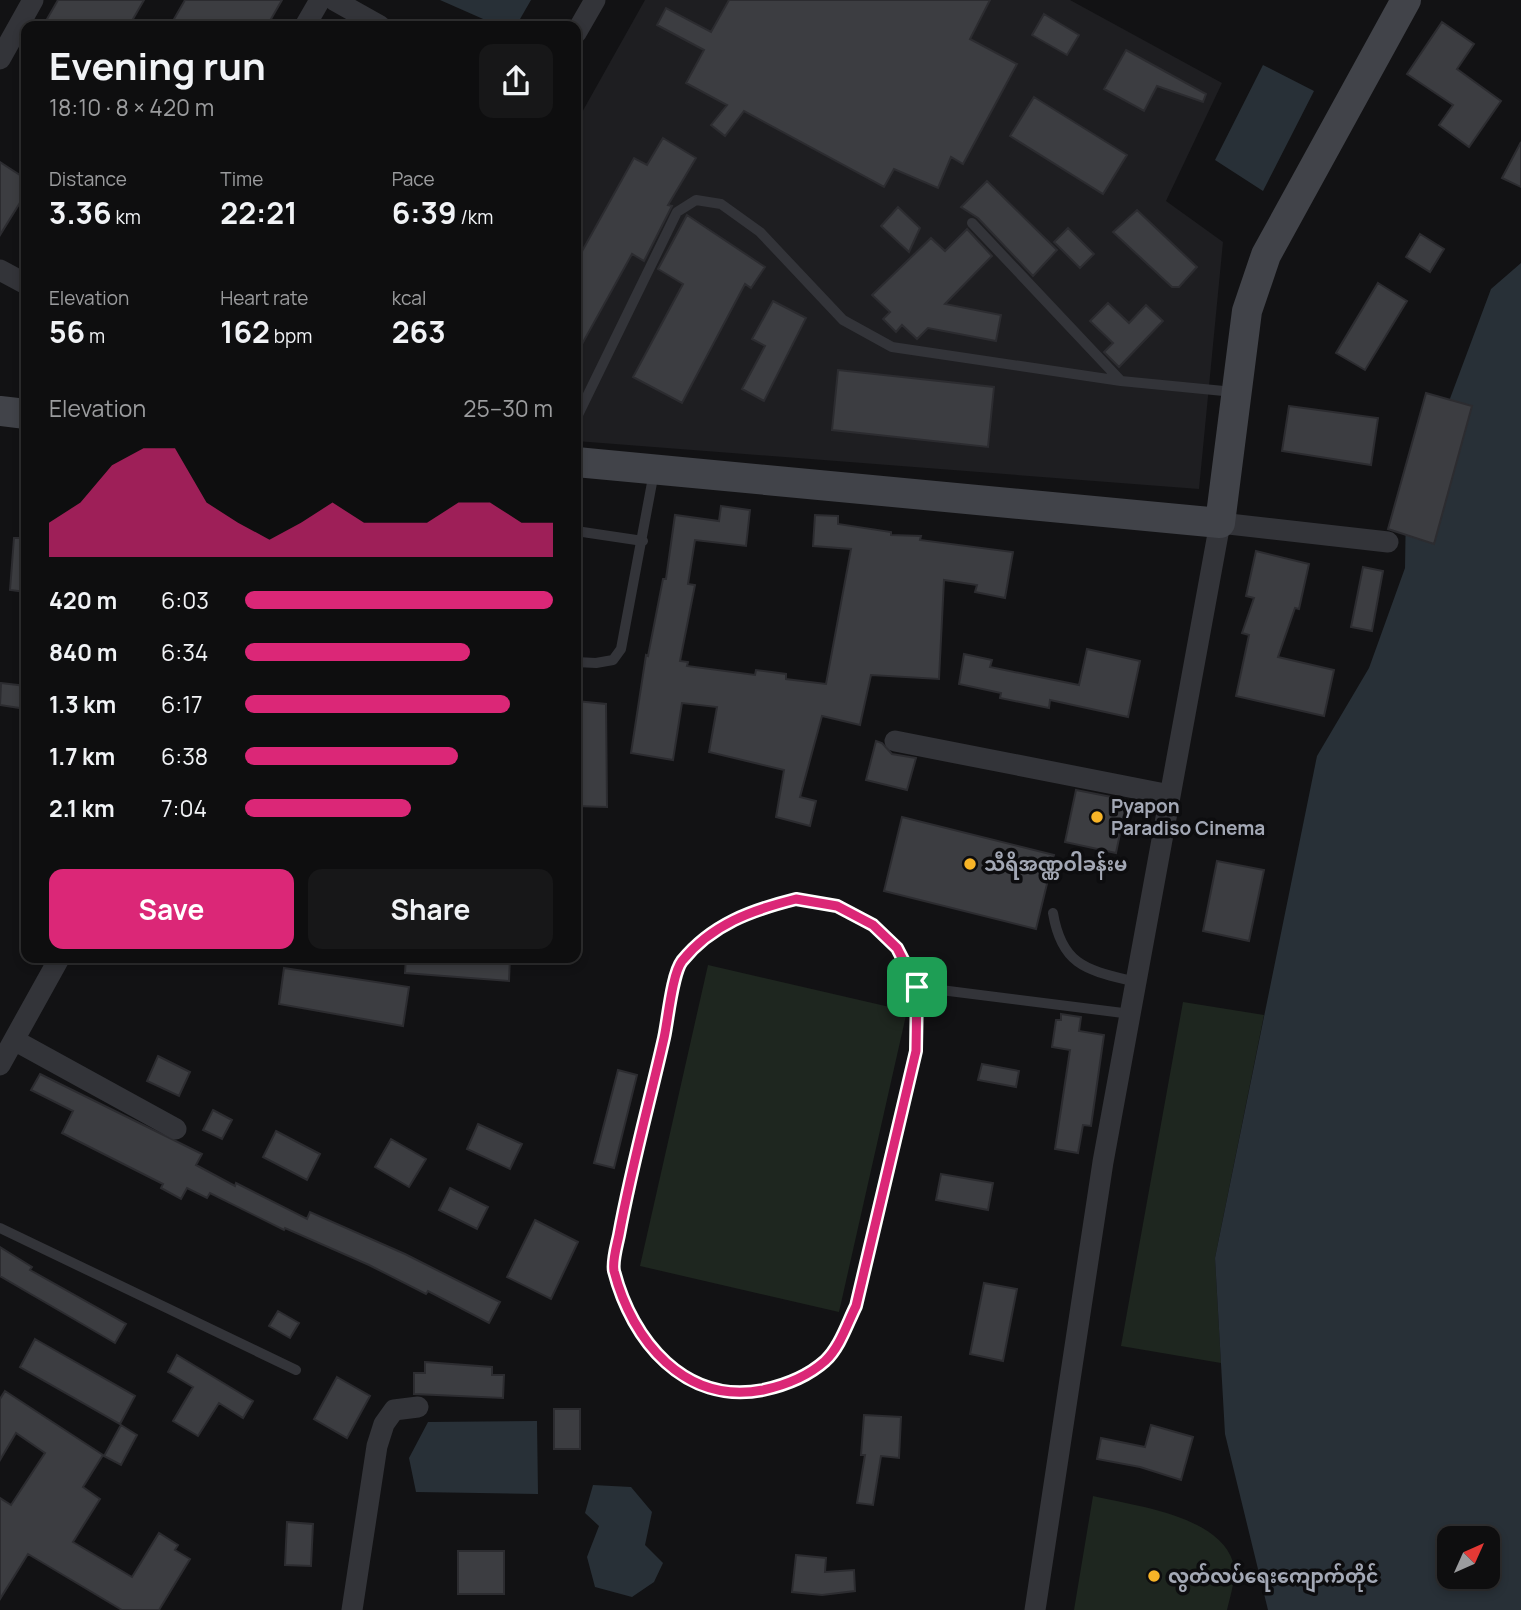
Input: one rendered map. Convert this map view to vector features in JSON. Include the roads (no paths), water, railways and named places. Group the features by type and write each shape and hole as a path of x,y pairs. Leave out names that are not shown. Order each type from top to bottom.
{"main road":[{"path":"581,463 1220,523 1247,311 1266,255 1406,0"},
{"path":"0,411 21,413"}],"street":[{"path":"21,21 33,0"},
{"path":"308,21 320,0"},
{"path":"334,0 371,21"},
{"path":"581,24 594,0"},
{"path":"0,59 21,21"},
{"path":"0,270 21,281"},
{"path":"1035,1610 1103,1162 1220,523 1388,542"},
{"path":"895,741 1170,795"},
{"path":"0,1065 57,963"},
{"path":"14,1040 176,1129"},
{"path":"352,1610 377,1446 384,1424 394,1410 418,1407"}],"lane":[{"path":"581,409 677,212 696,200 721,205 760,232 843,320 892,347 1121,381 1237,392"},
{"path":"972,223 1121,381"},
{"path":"581,662 613,660 621,649 654,471"},
{"path":"581,532 643,541"},
{"path":"796,899 837,906 873,925 897,948 917,987 916,1051 856,1306 838,1344 826,1360 801,1378 781,1386 750,1392 723,1391 699,1385 678,1373 644,1341 613,1268 682,962 717,928 753,910 796,899"},
{"path":"1053,913 1062,948 1091,971 1136,982"},
{"path":"917,987 1131,1014"},
{"path":"0,1228 296,1370"}],"place":[{"name":"Pyapon Paradiso Cinema","path":"1097,817"},
{"name":"သီရိအဏ္ဏဝါခန်းမ","path":"970,864"},
{"name":"လွတ်လပ်ရေးကျောက်တိုင်","path":"1154,1576"}]}
